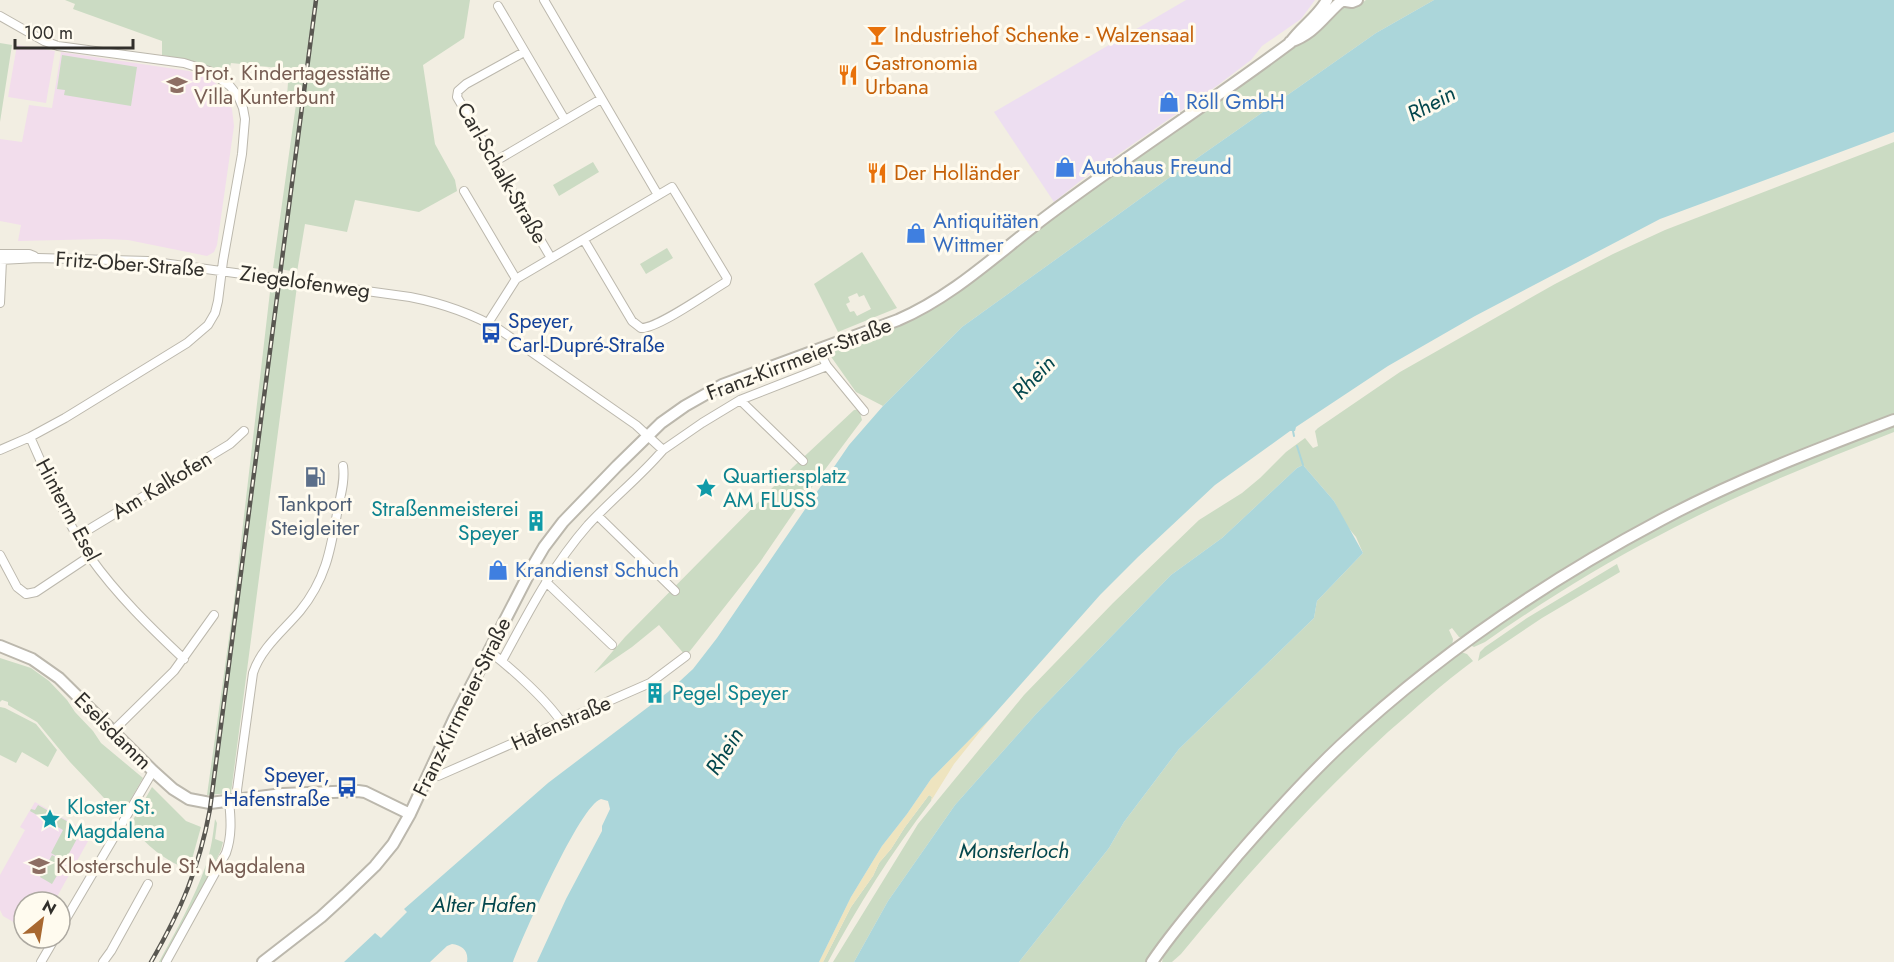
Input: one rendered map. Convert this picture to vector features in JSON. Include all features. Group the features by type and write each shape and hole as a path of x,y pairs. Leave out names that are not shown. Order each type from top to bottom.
{"street":[{"path":"544,0 658,195"},
{"name":"Franz-Kirrmeier-Straße","path":"1290,43 1298,32 1319,13 1327,0"},
{"name":"Franz-Kirrmeier-Straße","path":"410,814 454,719 543,547 588,495 648,436 685,406 722,385 915,313 1290,43 1303,38 1316,28 1341,1 1357,0"},
{"path":"498,6 565,120"},
{"path":"0,16 44,41 58,46 198,66 219,77 230,86 238,96 243,108 244,135 222,270"},
{"name":"Carl-Schalk-Straße","path":"524,52 473,80 458,91 458,99 551,258"},
{"path":"494,162 601,99"},
{"path":"488,323 516,279 672,187 727,278 726,282 667,318 647,328 641,328 632,321 584,240"},
{"path":"464,191 516,279"},
{"path":"0,303 1,258"},
{"name":"Fritz-Ober-Straße","path":"1,258 148,261 222,270"},
{"name":"Ziegelofenweg","path":"0,450 30,437 87,405 199,334 215,313 222,270 419,298 457,310 488,323 623,416 663,450"},
{"path":"818,349 827,366 864,411"},
{"path":"502,661 546,582 580,535 663,450 740,400 827,366"},
{"path":"740,400 803,461"},
{"path":"1152,962 1201,899 1279,808 1312,774 1395,698 1463,645 1538,592 1617,544 1664,519 1756,474 1894,420"},
{"name":"Am Kalkofen","path":"78,536 230,444 244,431"},
{"name":"Hinterm Esel","path":"30,437 90,556 135,611 184,658"},
{"path":"166,962 226,853 253,673 260,657 309,599 323,574 333,543 343,466"},
{"path":"598,516 675,591"},
{"path":"0,555 17,587 26,594 42,588 90,556"},
{"path":"546,582 612,645"},
{"path":"113,731 184,658 214,615"},
{"name":"Eselsdamm","path":"0,646 26,656 59,678 153,771 173,789 189,799 210,803 284,794 358,791 365,792 410,814"},
{"path":"489,651 551,709 562,723"},
{"name":"Hafenstraße","path":"429,773 438,776 650,683 686,656"},
{"path":"72,909 153,771"},
{"path":"262,962 321,917 367,873 393,844 410,814"},
{"path":"103,962 148,884"}],"shaded area":[{"path":"1186,0 1315,0 1301,19 1262,46 1251,60 1084,178 1054,202 994,112"},
{"path":"17,45 55,51 46,103 8,97"},
{"path":"61,52 189,71 212,80 223,90 232,109 234,126 217,245 214,252 207,256 128,240 18,241 21,225 0,221 0,139 22,142 29,105 52,108"},
{"name":"Klosterschule St. Magdalena","path":"35,802 92,834 61,890 12,890 12,921 3,916 0,910 0,875 25,830 20,827"}],"green space":[{"path":"65,0 470,0 464,38 423,65 435,144 455,180 457,191 419,212 355,200 347,232 305,224 297,272 273,268 297,97 287,96 289,69 231,63 228,74 224,76 198,62 162,55 162,41 73,9 75,4"},
{"path":"1366,0 1434,0 1376,33 962,327 883,406 856,392 827,351 899,325 1304,40 1339,7 1359,5"},
{"path":"0,43 12,45 0,122"},
{"path":"62,55 137,67 131,106 64,95 65,90 57,89"},
{"path":"1894,142 1894,414 1720,486 1465,638 1459,637 1452,628 1449,630 1453,639 1452,647 1392,694 1146,962 1019,962 1109,848 1124,822 1179,749 1314,618 1317,601 1363,553 1334,501 1303,465 1297,468 1222,538 1171,575 1036,714 955,805 888,901 854,962 833,962 918,824 1024,695 1113,603 1199,520 1242,493 1286,452 1305,438 1313,448 1318,446 1315,431 1318,428 1400,372 1555,284 1613,254 1665,230"},
{"path":"593,162 599,172 559,196 553,185"},
{"path":"667,248 673,258 646,274 640,264"},
{"path":"862,252 897,308 838,332 814,284","holes":["857,293 859,297 864,295 871,309 857,316 854,311 850,312 846,304 850,302 848,297"]},
{"path":"271,283 297,286 231,793 207,795 234,602"},
{"path":"859,409 862,420 803,499 760,562 686,656 659,625 594,673 625,637 793,467 854,410"},
{"path":"1894,423 1894,432 1746,493 1688,520 1615,559 1527,613 1485,642 1474,647 1470,645 1605,555 1699,506"},
{"path":"1617,564 1620,572 1542,618 1478,661 1480,652 1485,647 1527,618"},
{"path":"1461,652 1467,654 1473,661 1360,758 1281,839 1181,954 1172,962 1162,962 1164,954 1182,929 1318,774 1402,697"},
{"path":"0,658 31,668 49,681 101,743 143,778 121,816 70,762 37,722 8,705 8,702 2,700 0,702"},
{"path":"0,707 36,724 57,750 48,767 22,752 16,763 0,755"},
{"path":"152,787 186,821 201,827 189,870 156,852 130,825"},
{"path":"929,795 932,797 931,801 876,879 828,962 823,962 851,907 873,876 879,863"},
{"path":"38,805 72,824 69,830 79,835 65,861 51,853 63,830 30,811 35,810"},
{"path":"215,819 217,823 215,839 223,842 221,850 197,901 163,962 159,962 201,878 209,854"},
{"path":"52,855 65,862 52,884 40,877"}],"sand":[{"path":"990,719 954,764 931,801 932,797 929,795 879,863 873,876 851,907 823,962 819,962 851,897 882,846 931,779"}],"water":[{"path":"1434,0 1894,0 1894,132 1660,219 1475,316 1388,366 1296,427 1295,431 1290,431 1215,485 1100,595 990,719 931,779 882,846 851,897 819,962 537,962 566,899 602,831 610,809 608,801 601,799 580,823 567,846 513,962 467,962 464,949 452,944 430,962 344,962 375,933 381,938 407,912 404,909 548,783 668,692 693,669 717,638 849,445 883,406 962,327 1376,33"},
{"name":"Monsterloch","path":"1303,465 1334,501 1363,553 1317,601 1314,618 1179,749 1124,822 1109,848 1019,962 854,962 888,901 955,805 1036,714 1171,575 1222,538"}],"waterway":[{"path":"1293,431 1294,436"},
{"path":"1297,446 1303,465"}],"railway":[{"path":"151,962 188,888 206,831 210,809 316,0"}],"place":[{"name":"Industriehof Schenke - Walzensaal","path":"877,35"},
{"name":"Gastronomia Urbana","path":"848,75"},
{"name":"Prot. Kindertagesstätte Villa Kunterbunt","path":"177,85"},
{"name":"Röll GmbH","path":"1169,102"},
{"name":"Autohaus Freund","path":"1065,167"},
{"name":"Der Holländer","path":"877,173"},
{"name":"Antiquitäten Wittmer","path":"916,233"},
{"name":"Speyer, Carl-Dupré-Straße","path":"491,333"},
{"name":"Tankport Steigleiter","path":"315,477"},
{"name":"Quartiersplatz AM FLUSS","path":"706,488"},
{"name":"Straßenmeisterei Speyer","path":"536,521"},
{"name":"Krandienst Schuch","path":"498,570"},
{"name":"Pegel Speyer","path":"655,693"},
{"name":"Speyer, Hafenstraße","path":"347,787"},
{"name":"Kloster St. Magdalena","path":"50,819"},
{"name":"Klosterschule St. Magdalena","path":"39,866"}],"water label":[{"name":"Rhein","path":"1431,103"},
{"name":"Rhein","path":"1033,377"},
{"name":"Rhein","path":"724,751"},
{"name":"Alter Hafen","path":"484,904"}]}
